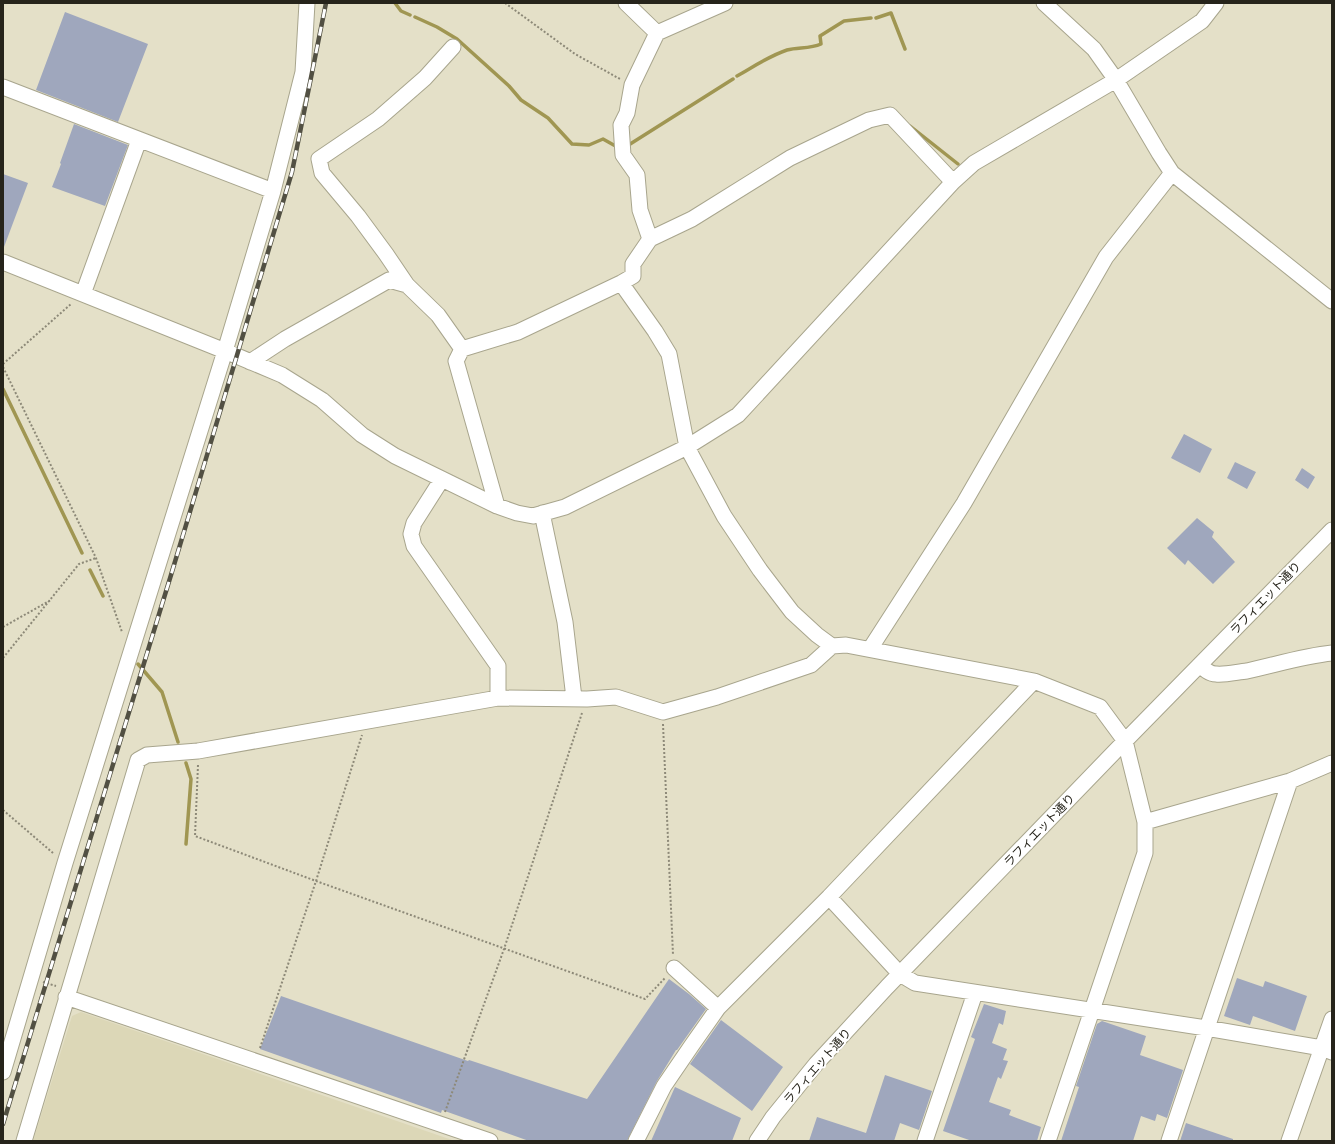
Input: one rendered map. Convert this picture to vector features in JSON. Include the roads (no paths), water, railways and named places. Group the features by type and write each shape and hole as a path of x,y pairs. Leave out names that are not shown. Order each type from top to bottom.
{"street":[{"path":"3,1072 65,863 225,351 273,191 303,72 307,3"},
{"path":"626,3 657,33"},
{"path":"650,239 640,210 637,175 623,155 622,125 627,113 632,85 657,33 724,3"},
{"path":"1044,3 1094,50 1116,80 1172,173 1332,301"},
{"path":"3,262 282,375 322,400 362,435 388,452 497,506 517,513 533,516 565,507 687,447 738,415 953,182 974,163 1116,80 1202,21 1216,3"},
{"path":"453,47 425,78 378,119 319,159 322,173 358,216 386,254 406,285 438,315 462,349"},
{"path":"3,87 273,191"},
{"path":"497,506 456,361 462,349 518,332 621,283 633,276 633,264 650,239 692,219 790,158 869,120 890,115 953,182"},
{"path":"83,294 139,140"},
{"path":"870,649 964,503 1106,257 1172,173"},
{"path":"250,362 285,339 389,280 406,285"},
{"path":"621,283 655,331 669,354 687,447 724,516 760,570 792,612 832,646"},
{"path":"442,479 414,523 411,534 414,546 498,666 498,698"},
{"path":"542,514 580,698"},
{"name":"ラフィエット通り","path":"757,1141 773,1117 816,1064 900,974 1125,741 1332,530"},
{"path":"24,1141 138,760 148,755 198,751 498,698 616,697 663,712 717,697 810,665 832,646 846,645 1034,681 1100,707 1125,741 1145,822 1145,853 1048,1141"},
{"path":"1200,665 1206,671 1223,674 1332,653"},
{"path":"636,1141 664,1086 718,1008 829,897 1034,681"},
{"path":"1145,822 1290,780 1332,763"},
{"path":"1169,1141 1290,780"},
{"path":"829,897 900,974 916,984 1206,1028 1327,1050"},
{"path":"674,968 718,1008"},
{"path":"925,1141 975,993"},
{"path":"67,994 256,1062 490,1141"},
{"path":"1289,1141 1327,1050 1332,1019"}],"waterway":[{"path":"395,3 401,11 410,15"},
{"path":"876,18 891,13 905,49"},
{"path":"415,17 437,27 457,39 509,86 521,100 548,118 572,144 589,145 603,139 619,148"},
{"path":"737,76 780,52 791,49 813,47 821,44 820,36 844,21 871,18"},
{"path":"627,146 733,79"},
{"path":"910,126 958,164"},
{"path":"3,389 82,553"},
{"path":"90,570 103,596"},
{"path":"138,664 162,692 178,742"},
{"path":"186,763 191,779 186,844"}],"railway":[{"path":"3,1124 171,575 292,172 326,3"}]}
